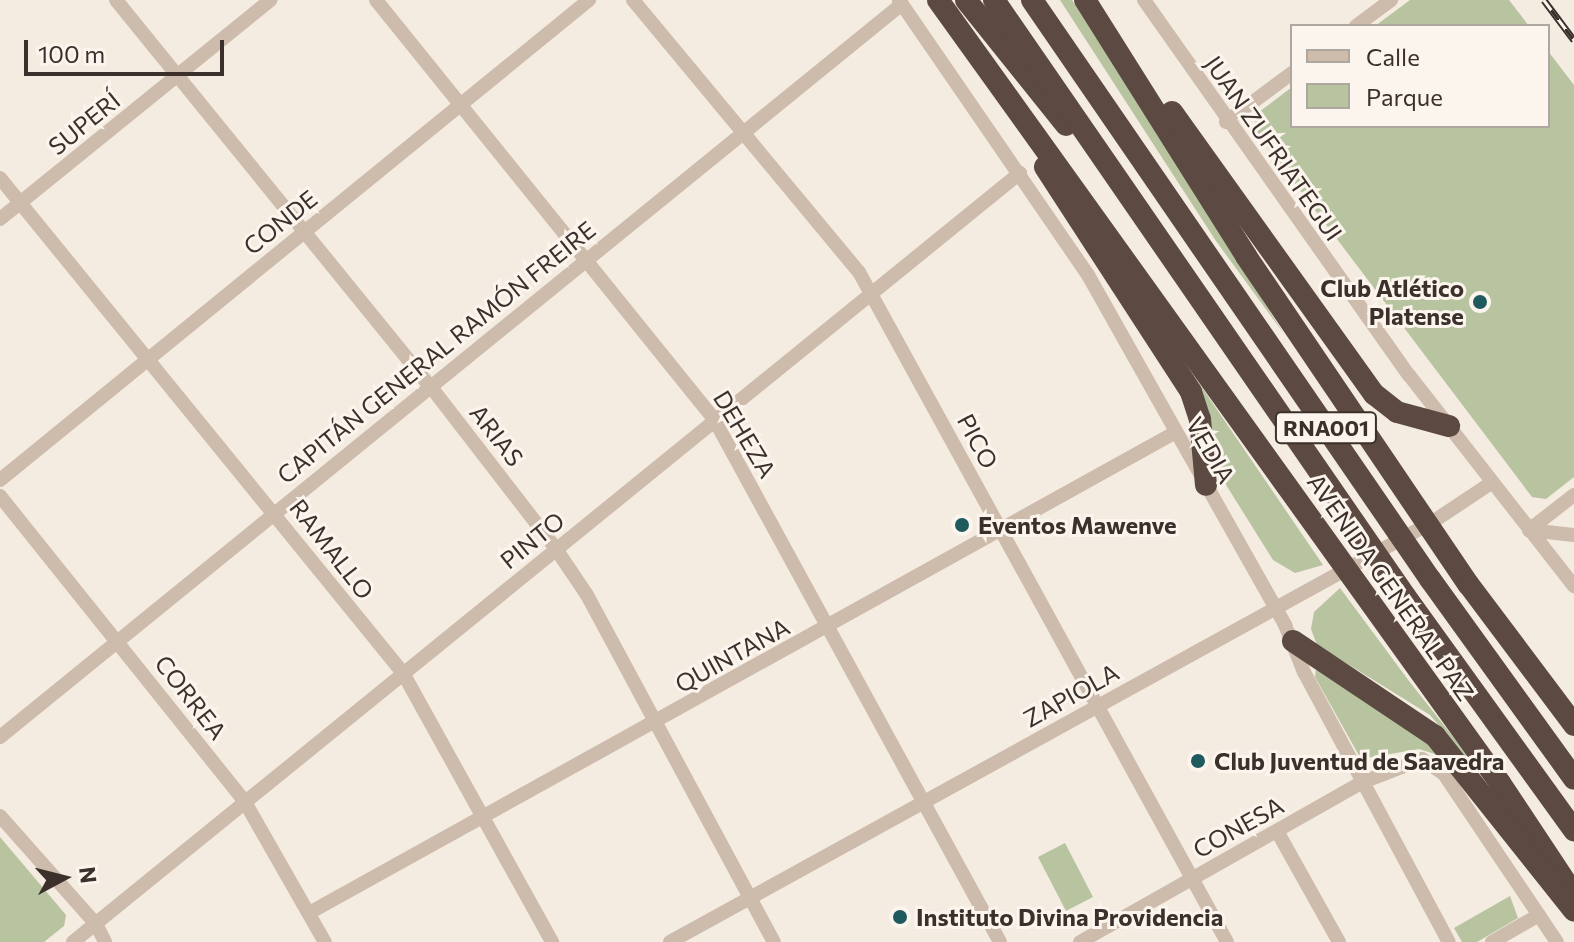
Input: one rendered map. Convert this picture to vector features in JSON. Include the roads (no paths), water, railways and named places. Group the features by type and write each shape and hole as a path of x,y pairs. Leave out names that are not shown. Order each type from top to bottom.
{"highway":[{"name":"AVENIDA GENERAL PAZ","path":"938,0 1508,795 1574,895"},
{"path":"966,0 1013,64 1132,201"},
{"name":"AVENIDA GENERAL PAZ","path":"994,0 1574,830"},
{"name":"AVENIDA GENERAL PAZ","path":"1032,0 1574,779"},
{"path":"1050,0 1099,98"},
{"path":"1090,8 1169,107 1374,394 1397,412 1449,426"},
{"path":"1090,8 1246,256 1469,585 1574,725"},
{"path":"995,79 1066,206 1191,392 1200,419 1206,485"},
{"path":"1293,641 1435,736 1574,911"},
{"path":"1556,754 1574,772"}],"street":[{"name":"ARIAS","path":"116,0 431,387 556,549 656,723 774,942"},
{"name":"SUPERÍ","path":"0,219 270,0"},
{"name":"DEHEZA","path":"376,0 714,419 1000,942"},
{"name":"CONDE","path":"0,480 304,229 589,0"},
{"name":"PICO","path":"633,0 870,291 1227,942"},
{"name":"JUAN ZUFRIATEGUI","path":"1144,0 1226,122 1449,426 1574,586"},
{"path":"1359,24 1391,0"},
{"name":"CAPITÁN GENERAL RAMÓN FREIRE","path":"0,737 900,2"},
{"name":"VEDIA","path":"900,2 1088,275 1275,607 1293,641 1304,672 1449,942"},
{"path":"1226,122 1290,74"},
{"name":"PINTO","path":"73,942 870,291 1020,173"},
{"name":"RAMALLO","path":"0,178 150,358 403,673 552,942"},
{"name":"QUINTANA","path":"309,913 1176,432"},
{"name":"ZAPIOLA","path":"670,942 1458,507 1491,483"},
{"path":"1529,530 1574,495"},
{"name":"CORREA","path":"0,496 245,802 325,942"},
{"path":"1529,530 1574,535"},
{"name":"CONESA","path":"1080,942 1363,782 1422,759 1444,774 1539,915"},
{"path":"0,816 96,924 105,942"},
{"path":"1277,831 1339,942"},
{"path":"1492,942 1539,915 1557,942"}],"railway":[{"path":"1544,0 1574,40"}],"place":[{"name":"Club Atlético Platense","path":"1480,302"},
{"name":"Eventos Mawenve","path":"962,525"},
{"name":"Club Juventud de Saavedra","path":"1198,761"},
{"name":"Instituto Divina Providencia","path":"900,917"}]}
